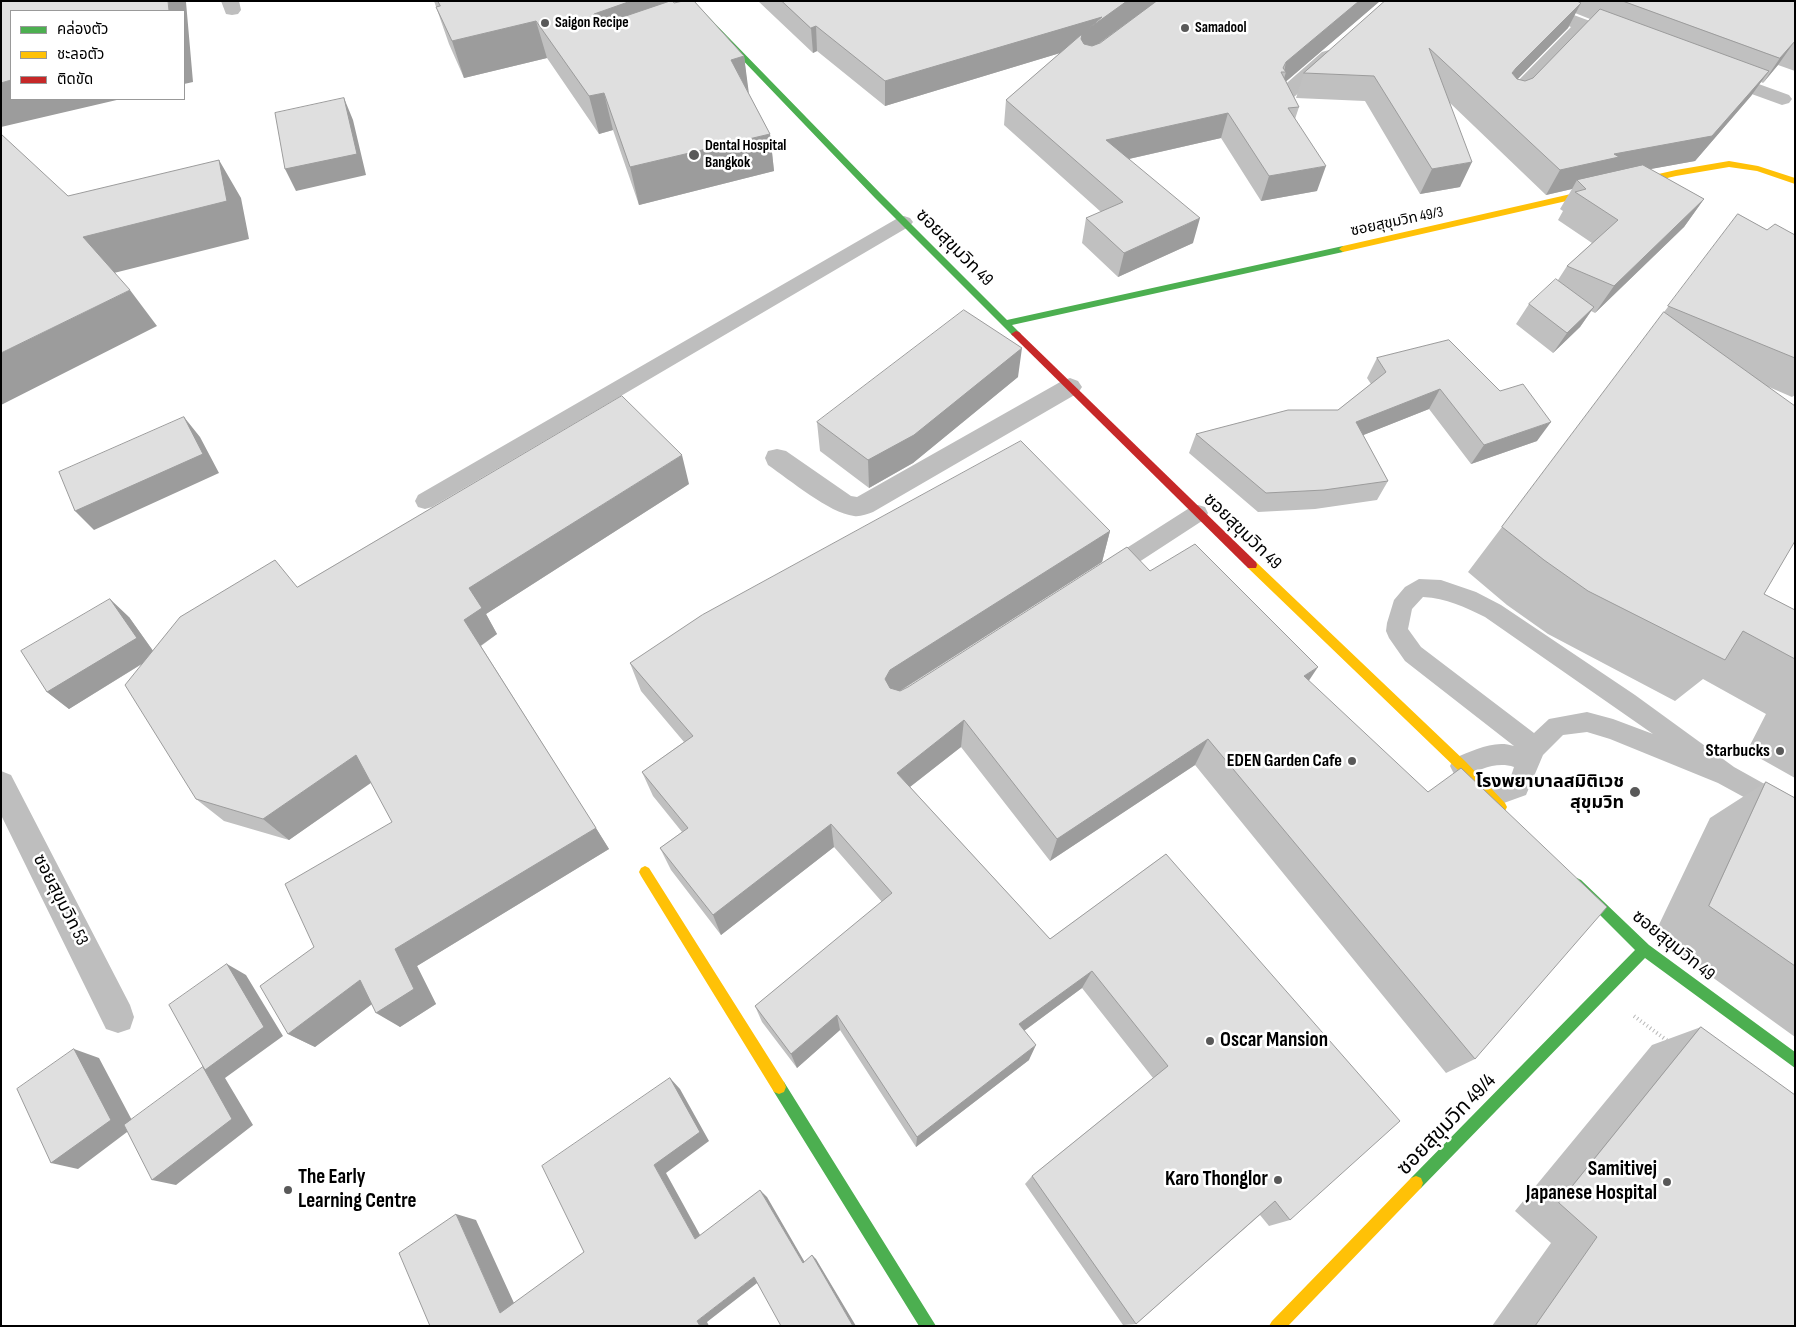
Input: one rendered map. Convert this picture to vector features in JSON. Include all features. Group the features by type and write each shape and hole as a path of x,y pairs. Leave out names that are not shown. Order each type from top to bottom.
{"street":[{"name":"ซอยสุขุมวิท 49","path":"689,1 904,222 1070,387 1198,513 1462,766 1511,818"},
{"path":"1520,1 1637,45"},
{"path":"1512,98 1583,25"},
{"path":"1287,93 1340,47"},
{"path":"1701,69 1782,99"},
{"name":"ซอยสุขุมวิท 49/3","path":"1006,323 1476,220 1676,173 1729,164 1758,169 1795,181"},
{"path":"777,458 844,504 856,507 864,505 936,466 1070,387"},
{"name":"ซอยสุขุมวิท 53","path":"1,784 118,1017"},
{"path":"645,872 928,1326"},
{"name":"ซอยสุขุมวิท 49","path":"1567,873 1644,950 1795,1061"},
{"name":"ซอยสุขุมวิท 49/4","path":"1277,1326 1644,950"}],"lane":[{"path":"690,27 708,21"},
{"path":"424,501 904,222"},
{"path":"1090,583 1198,513"},
{"path":"1531,755 1413,654 1397,631 1399,615 1406,598 1419,588 1441,589 1468,598 1493,611 1627,702 1726,775 1795,814"},
{"path":"1490,796 1518,787 1531,755 1557,726 1587,722 1613,729 1726,775"},
{"path":"1462,766 1496,754 1531,755"}],"path":[{"path":"1602,992 1674,1046"}],"building":[{"path":"1,1 168,1 169,10 10,10 10,80 1,83"},
{"path":"438,1 631,1 594,14 590,20 594,23 605,23 670,1 674,3 694,1 744,56 731,60 770,134 630,167 604,93 589,96 536,21 452,41 436,7 440,6"},
{"path":"782,1 1127,1 1088,29 1102,17 885,81 816,26 811,28"},
{"path":"1157,1 1359,1 1286,62 1283,68 1286,72 1281,72 1299,107 1288,108 1326,166 1269,176 1228,113 1106,140 1200,218 1124,253 1086,218 1123,202 1006,100 1082,34 1081,39 1084,44 1092,46 1100,43"},
{"path":"1385,1 1577,1 1581,3 1512,73 1517,79 1525,81 1533,78 1600,9 1769,71 1712,136 1614,154 1619,157 1560,170 1429,48 1472,162 1432,169 1374,76 1304,73"},
{"path":"1623,1 1795,1 1795,41 1780,58"},
{"path":"344,98 357,154 285,169 275,113"},
{"path":"1,134 68,196 219,160 227,201 83,237 130,290 1,353"},
{"path":"1643,165 1704,199 1614,286 1567,266 1618,220 1575,192 1586,189 1577,180"},
{"path":"1738,214 1767,230 1775,224 1795,235 1795,358 1668,306"},
{"path":"1556,279 1594,307 1567,333 1529,304"},
{"path":"964,310 1022,348 914,435 868,460 817,422"},
{"path":"1664,312 1795,406 1795,541 1764,594 1795,610 1795,659 1743,631 1725,660 1588,591 1502,527"},
{"path":"1449,340 1500,391 1523,384 1551,422 1484,445 1440,389 1356,422 1388,481 1324,490 1266,493 1196,434 1288,410 1338,410 1386,372 1377,358"},
{"path":"622,396 682,455 469,588 482,608 464,620 596,828 395,949 414,989 376,1013 360,980 288,1034 260,986 314,947 285,884 392,822 356,755 263,819 196,799 125,685 180,617 275,560 297,587"},
{"path":"184,417 203,454 75,511 59,472"},
{"path":"1021,441 1110,531 890,670 885,679 890,688 900,691 908,687 1127,547 1150,571 1195,544 1318,667 1304,676 1428,792 1461,768 1607,907 1475,1059 1208,739 1057,839 964,720 897,773 1050,939 1166,854 1400,1121 1290,1220 1275,1201 1136,1324 1032,1176 1168,1066 1092,971 1019,1024 1036,1045 917,1137 837,1015 791,1054 755,1006 892,893 831,824 713,915 660,848 688,828 642,772 693,736 630,663 702,615"},
{"path":"110,599 137,638 47,692 21,651"},
{"path":"1766,782 1795,798 1795,966 1709,906"},
{"path":"227,964 264,1027 205,1070 169,1005"},
{"name":"Samitivej Japanese Hospital","path":"1701,1027 1795,1095 1795,1326 1535,1326 1597,1237 1559,1203"},
{"path":"74,1049 111,1120 51,1163 17,1089"},
{"path":"203,1067 232,1119 152,1180 124,1125"},
{"path":"670,1078 700,1132 654,1165 695,1239 760,1190 803,1263 812,1255 853,1326 781,1326 754,1277 697,1321 700,1326 430,1326 399,1253 456,1214 500,1313 584,1252 542,1166"}],"traffic: fast":[{"path":"689,1 878,196 1016,334"},
{"path":"1006,323 1343,249"},
{"path":"1577,884 1644,950 1795,1061"},
{"path":"1416,1183 1644,950"},
{"path":"779,1087 928,1326"}],"traffic: slow":[{"path":"1343,249 1676,173 1729,164 1758,169 1795,181"},
{"path":"1252,565 1462,766 1501,807"},
{"path":"645,872 779,1087"},
{"path":"1277,1326 1416,1183"}],"traffic: jam":[{"path":"1016,334 1252,565"}],"place":[{"name":"Saigon Recipe","path":"545,23"},
{"name":"Samadool","path":"1185,28"},
{"name":"Dental Hospital Bangkok","path":"694,155"},
{"name":"Starbucks","path":"1780,751"},
{"name":"EDEN Garden Cafe","path":"1352,761"},
{"name":"โรงพยาบาลสมิติเวช สุขุมวิท","path":"1635,792"},
{"name":"Oscar Mansion","path":"1210,1041"},
{"name":"Karo Thonglor","path":"1278,1180"},
{"name":"Samitivej Japanese Hospital","path":"1667,1182"},
{"name":"The Early Learning Centre","path":"288,1190"}]}
